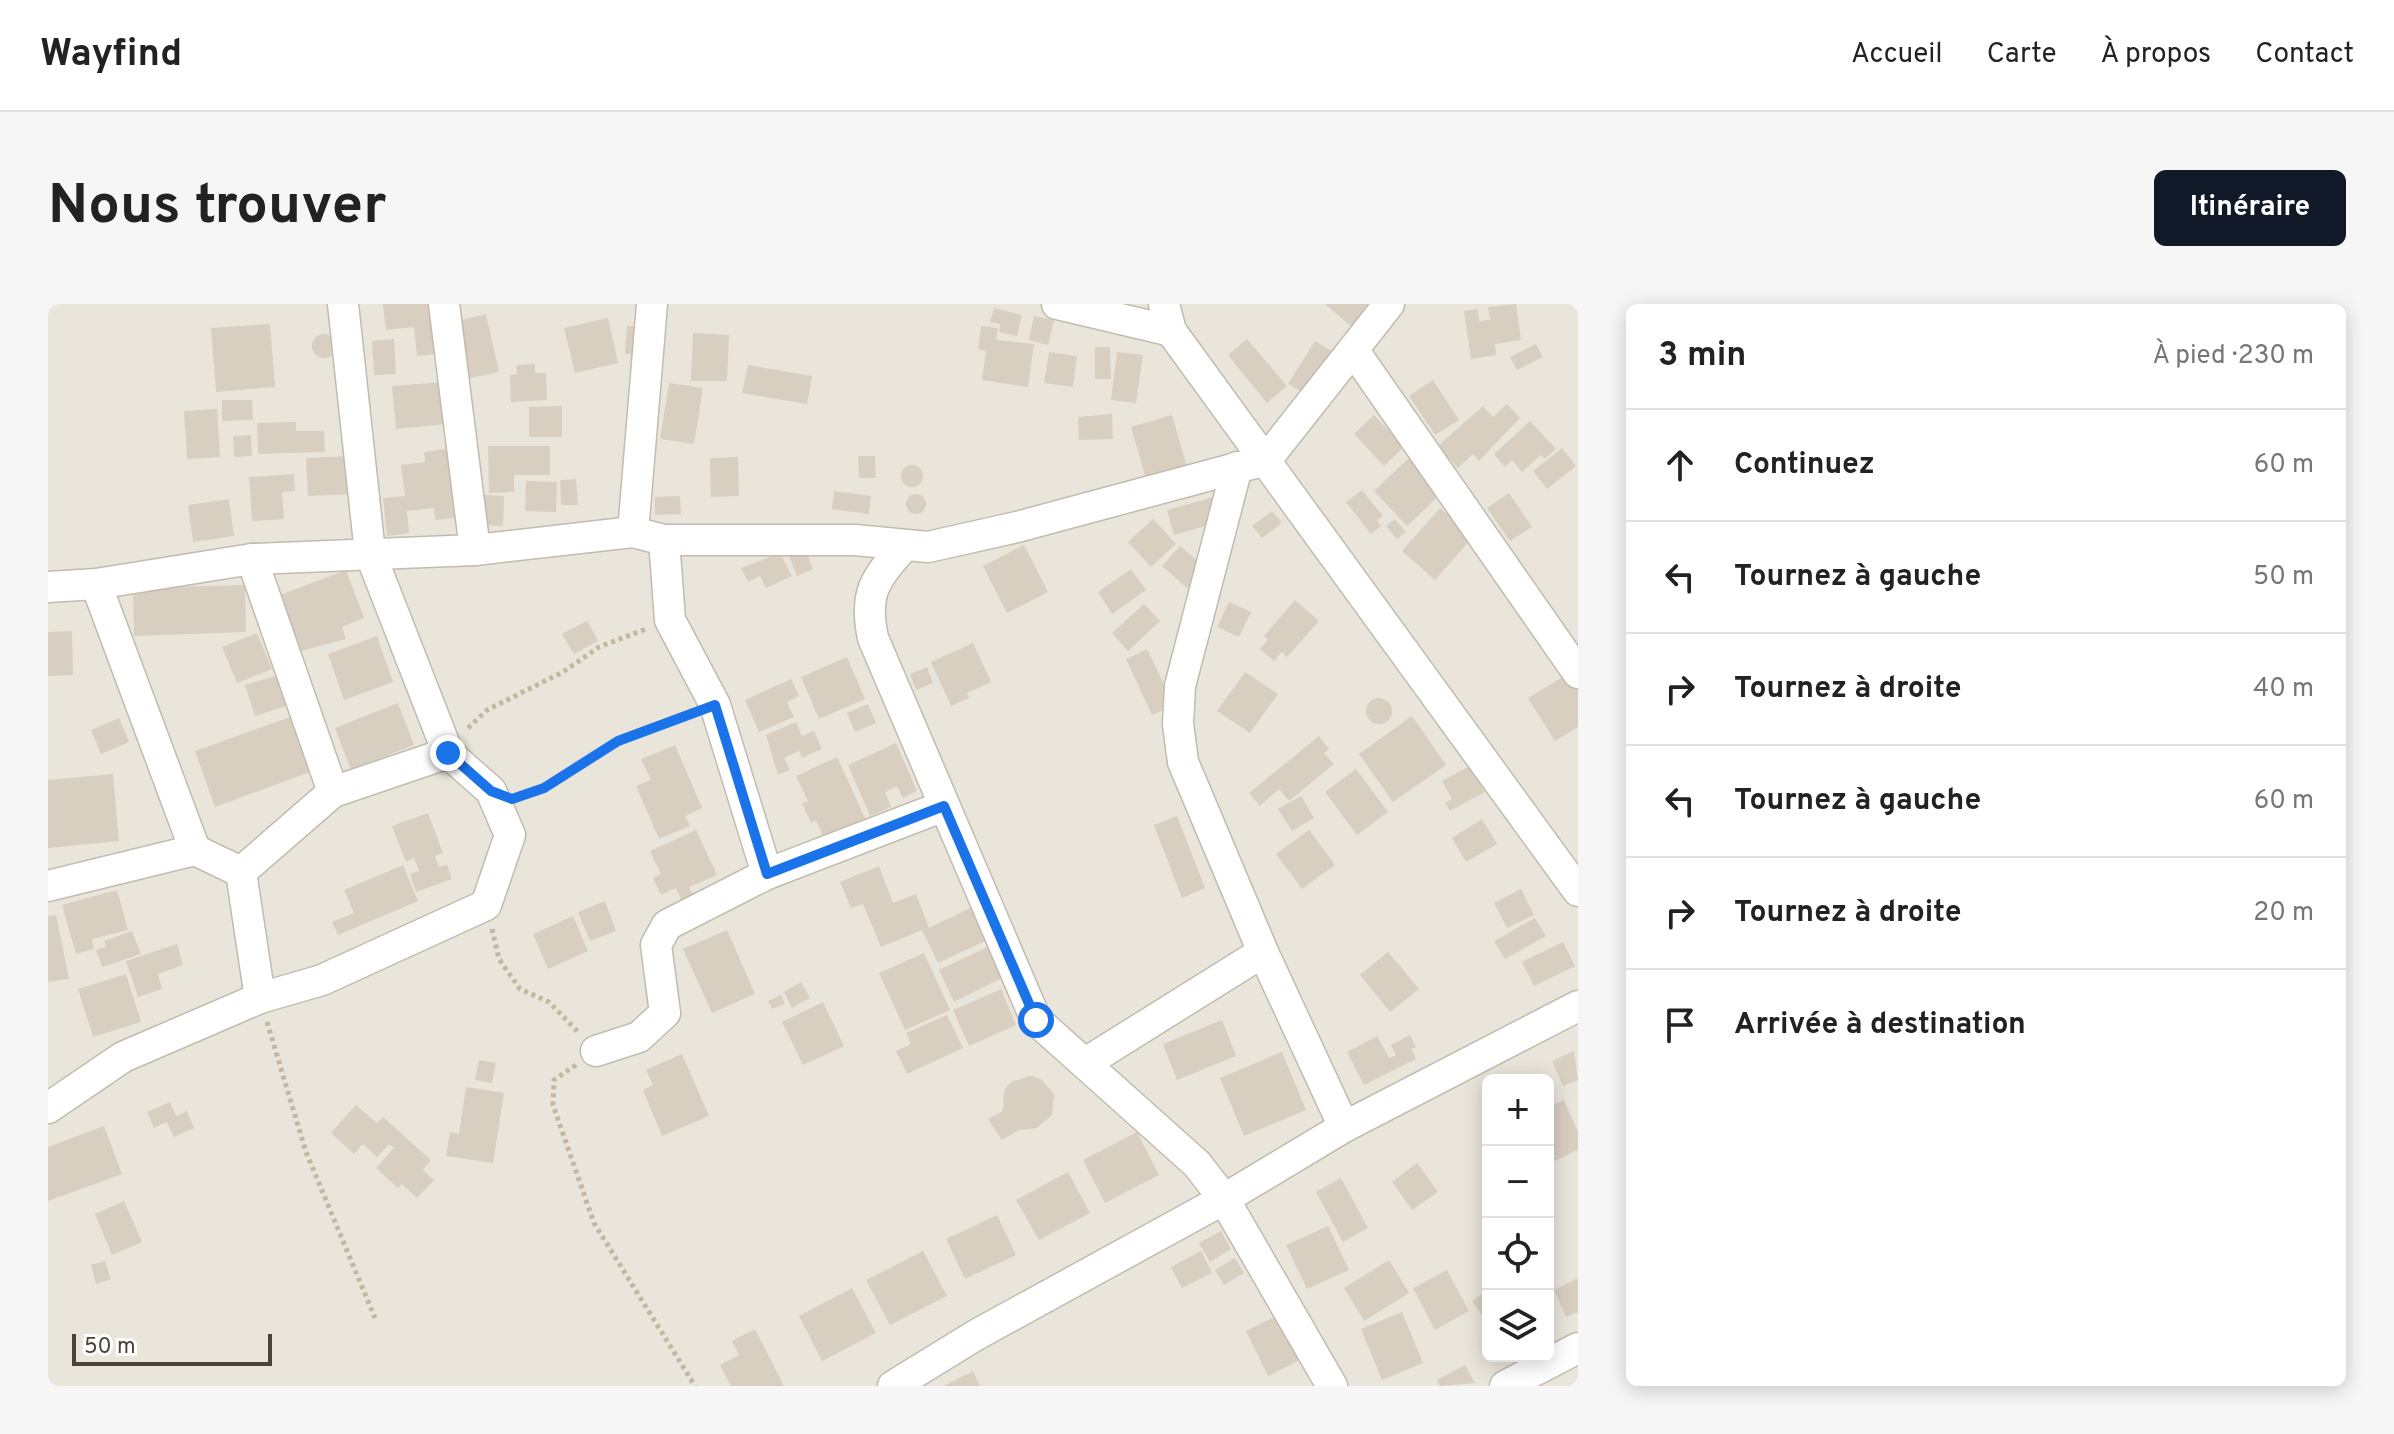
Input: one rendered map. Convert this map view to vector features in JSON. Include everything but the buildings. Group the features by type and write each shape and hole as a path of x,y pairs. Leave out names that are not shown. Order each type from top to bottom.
{"street":[{"path":"48,1108 123,1057 260,998 322,980 486,905 510,835 491,791 448,753 370,553 343,304"},
{"path":"444,304 475,550"},
{"path":"633,532 652,304"},
{"path":"1057,304 1167,317 1266,460 1578,891"},
{"path":"48,587 96,584 252,559 475,550 633,532 664,540 855,540 928,547 1017,527 1266,460 1389,304"},
{"path":"1354,351 1578,673"},
{"path":"1237,467 1180,686 1178,724 1183,762 1263,952 1344,1127"},
{"path":"664,540 670,620 715,705 767,874"},
{"path":"905,545 875,580 867,612 873,638 1036,1020 1087,1062 1197,1164 1224,1199 1332,1386"},
{"path":"252,559 333,792"},
{"path":"96,584 195,850"},
{"path":"241,872 333,792 448,753"},
{"path":"596,1051 639,1037 665,1013 656,945 667,925 767,874 944,806"},
{"path":"48,886 195,850 241,872"},
{"path":"241,872 260,998"},
{"path":"1087,1062 1263,952"},
{"path":"893,1386 976,1335 1224,1199 1344,1127 1578,1006"},
{"path":"1505,1386 1578,1348"}],"path":[{"path":"448,753 476,718 487,710 563,672 599,647 670,620"},
{"path":"491,791 512,799 544,788 618,741 715,705"},
{"path":"486,905 499,959 520,989 549,1002 596,1051 554,1080 553,1105 594,1223 695,1386"},
{"path":"260,998 306,1152 375,1318"}],"shaded area":[{"path":"48,304 1578,304 1578,1386 48,1386"}],"route":[{"path":"448,753 491,791 512,799 544,788 618,741 715,705 767,874 944,806 1036,1020"}]}
